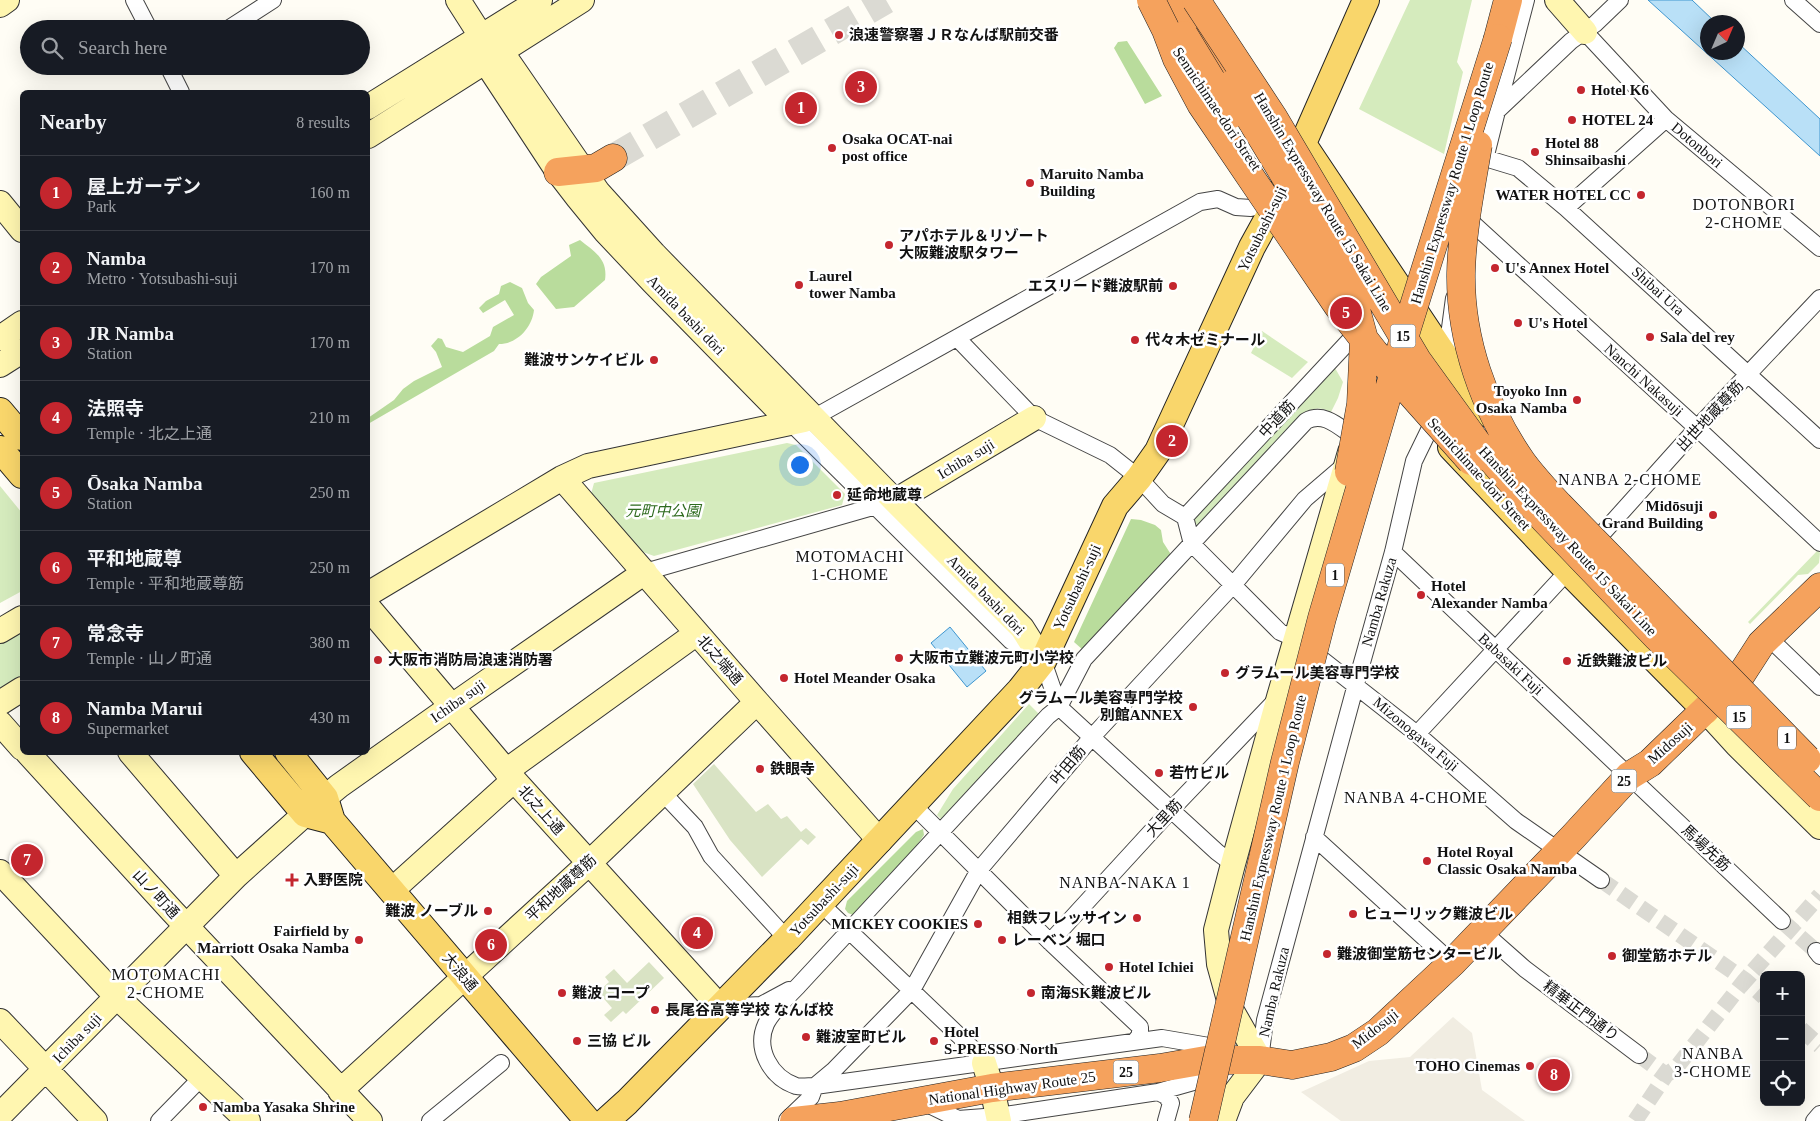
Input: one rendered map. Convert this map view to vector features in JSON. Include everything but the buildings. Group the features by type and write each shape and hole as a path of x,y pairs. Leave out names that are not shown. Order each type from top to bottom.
{"highway":[{"path":"1151,0 1166,30 1177,59 1210,118 1338,306 1356,329 1450,438 1513,504 1657,637"},
{"path":"1161,0 1277,184 1331,259 1347,286"},
{"path":"1178,0 1320,234 1347,286 1355,306 1364,339 1361,404 1322,618"},
{"name":"Hanshin Expressway Route 15 Sakai Line","path":"1196,0 1273,117 1417,360 1477,443 1508,481 1657,637 1820,797"},
{"name":"Hanshin Expressway Route 1 Loop Route","path":"1203,1121 1285,762 1322,618 1410,319 1498,38 1508,0"},
{"name":"1","path":"1498,38 1466,216 1461,272 1463,304 1470,348 1479,378 1492,410 1505,436 1522,462 1559,505 1754,703 1820,774"},
{"path":"569,170 596,168 613,158"},
{"name":"Midosuji","path":"1260,1060 1292,1065 1321,1059 1354,1048 1378,1032 1452,963 1629,776 1650,763 1706,711 1741,675 1761,644 1820,587"},
{"name":"National Highway Route 25","path":"794,1121 908,1109 988,1075 1160,1068 1206,1060 1260,1060"}],"main road":[{"name":"Sennichimae-dori Street","path":"1143,0 1279,198 1383,342 1431,426 1706,711"},
{"path":"1204,0 1446,358 1489,414 1538,473 1741,675"},
{"name":"Yotsubashi-suji","path":"606,1121 787,939 914,806 1020,690 1043,660 1115,506 1139,478 1158,451 1252,247 1279,198 1366,0"},
{"path":"0,411 20,435"},
{"path":"0,449 20,473"},
{"name":"大浪通","path":"256,755 321,811 588,1121"},
{"name":"大浪通","path":"290,755 321,811"}],"street":[{"path":"0,5 7,0"},
{"path":"134,0 144,20"},
{"path":"242,20 273,0"},
{"name":"Amida bashi dōri","path":"458,0 569,170 598,192 802,420 885,503 1022,628 1043,660"},
{"path":"370,106 540,0"},
{"path":"370,135 582,0"},
{"path":"1446,358 1451,315 1469,220 1526,0"},
{"path":"1557,0 1585,32"},
{"path":"1793,0 1820,24"},
{"path":"1497,111 1571,41 1585,32 1615,5"},
{"name":"Dotonbori","path":"1585,32 1666,119 1820,248"},
{"path":"172,75 180,90"},
{"path":"1566,208 1666,119"},
{"name":"Shibai Ura","path":"1485,158 1518,168 1566,208 1820,440"},
{"path":"370,593 562,478 588,466 802,420 957,338 1200,202 1218,199 1236,206 1250,208 1279,198"},
{"path":"0,203 20,228"},
{"name":"Nanchi Nakasuji","path":"1469,220 1819,542"},
{"name":"出世地蔵尊筋","path":"1601,535 1697,428 1820,298"},
{"path":"1260,1060 1232,1011 1218,964 1216,930 1232,864 1347,463 1364,396 1383,342 1409,303"},
{"name":"中道筋","path":"1185,516 1368,321"},
{"path":"0,338 20,324"},
{"path":"957,338 1034,418 1110,455 1139,478 1163,504 1185,516 1192,544"},
{"path":"0,365 20,352"},
{"name":"中道筋","path":"1260,1060 1209,1046 1162,1038 1135,1041 988,1075 797,1086 772,1070 762,1046 762,1034 767,1022 799,985 1048,716 1059,707 1084,659 1306,421 1313,417 1323,417 1354,437"},
{"name":"Ichiba suji","path":"0,1115 236,876 321,811 339,786 645,572 885,503 1034,418"},
{"name":"Namba Rakuza","path":"1260,1060 1266,1020 1314,837 1393,552 1414,461 1431,426"},
{"name":"叶田筋","path":"786,1121 811,1097 815,1086 833,1071 912,990 979,870 1092,737 1234,584 1305,499 1347,463"},
{"name":"北之端通","path":"562,478 880,841"},
{"name":"Mizonogawa Fuji","path":"1192,544 1280,632 1296,638 1356,684 1417,734 1516,821 1601,880"},
{"name":"Babasaki Fuji","path":"1393,552 1629,776"},
{"path":"1417,734 1568,570"},
{"name":"北之上通","path":"370,609 588,864 720,1007"},
{"path":"0,630 20,619"},
{"path":"391,891 510,775 697,633"},
{"path":"1768,637 1820,687"},
{"path":"1043,660 1059,707 1232,864"},
{"path":"1741,675 1820,756"},
{"path":"0,703 20,690"},
{"name":"大里筋","path":"1050,942 1171,810 1279,697"},
{"name":"平和地蔵尊筋","path":"340,1091 588,864 757,702"},
{"name":"Sennichimae-dori Street","path":"1706,711 1737,745 1820,827"},
{"path":"0,723 20,746"},
{"name":"山ノ町通","path":"30,755 187,927 370,1121"},
{"path":"133,755 236,876"},
{"name":"馬場先筋","path":"1629,776 1782,921"},
{"path":"662,792 695,827 712,856 787,939"},
{"path":"914,806 1050,942 1140,1027 1140,1035 1135,1041"},
{"path":"1314,837 1452,963"},
{"path":"0,872 117,997 248,1121"},
{"path":"821,904 974,1050 988,1075 999,1118"},
{"name":"精華正門通り","path":"1482,931 1522,966 1639,1055"},
{"path":"720,1007 761,1005 799,985"},
{"path":"0,1021 95,1121"},
{"path":"908,1109 958,1120 999,1118 1158,1092 1201,1081 1260,1060"},
{"path":"1223,1121 1232,1097 1260,1060"},
{"path":"430,1121 501,1063"},
{"path":"159,1121 202,1077"},
{"path":"1158,1092 1166,1096 1171,1103 1166,1121"},
{"path":"1814,1121 1820,1114"}],"green space":[{"path":"1410,0 1472,0 1457,62 1463,72 1444,154 1359,109"},
{"path":"1127,41 1162,96 1145,104 1114,48 1118,42"},
{"path":"580,240 595,252 602,261 605,280 574,307 556,309 536,284 541,277 571,256 569,245"},
{"path":"510,282 522,288 528,303 534,310 527,329 512,341 499,344 494,351 370,423 370,417 394,400 403,389 414,381 442,367 436,352 431,346 438,338 442,339 446,347 463,352 490,336 493,327 514,315 505,300 483,313 479,308 486,301 499,294 501,286"},
{"path":"1262,331 1308,362 1292,378 1251,353"},
{"path":"1335,368 1343,382 1331,412 1318,408 1305,414 1200,525 1197,525 1193,520"},
{"name":"元町中公園","path":"787,443 796,445 845,494 842,505 654,556 643,552 591,494 594,483"},
{"path":"0,486 20,511 20,592 0,603"},
{"path":"1131,519 1155,525 1161,530 1163,542 1172,556 1083,650 1074,642"},
{"path":"1818,550 1820,553 1819,563 1808,574 1798,575 1750,624 1748,622"},
{"path":"20,627 20,676 0,688 0,639"},
{"path":"1029,704 1040,715 963,799 941,819 937,815 953,789"},
{"path":"714,764 756,812 768,804 781,819 787,816 801,832 806,828 816,837 808,845 801,839 762,877 730,840 693,784"},
{"path":"923,829 924,835 906,861 853,915 848,913 845,909 847,901 916,832"},
{"path":"649,962 664,978 626,1014 623,1011 611,1022 604,1015 612,1008 598,992 609,982 605,977 614,969 627,983"}],"shaded area":[{"path":"1453,1017 1472,1033 1482,1090 1525,1121 1341,1121 1301,1092 1369,1061 1410,1057"}],"water":[{"path":"1648,0 1692,0 1708,15 1700,15 1700,47"},
{"path":"1745,49 1820,119 1820,156 1714,60 1745,60"},
{"path":"950,627 986,671 967,687 931,643"}],"tunnel":[{"path":"613,158 886,0"},
{"path":"1601,880 1745,980 1760,993"},
{"path":"1635,1121 1666,1075 1676,1068 1745,980 1820,895"},
{"path":"1782,921 1816,951"},
{"path":"1805,1033 1820,1046"},
{"path":"1639,1055 1666,1075"}],"place":[{"name":"浪速警察署ＪＲなんば駅前交番","path":"839,35"},
{"name":"JR Namba","path":"861,87"},
{"name":"Hotel K6","path":"1581,90"},
{"name":"屋上ガーデン","path":"801,108"},
{"name":"HOTEL 24","path":"1572,120"},
{"name":"Osaka OCAT-nai post office","path":"832,148"},
{"name":"Hotel 88 Shinsaibashi","path":"1535,152"},
{"name":"Maruito Namba Building","path":"1030,183"},
{"name":"WATER HOTEL CC","path":"1641,195"},
{"name":"アパホテル＆リゾート 大阪難波駅タワー","path":"889,245"},
{"name":"U's Annex Hotel","path":"1495,268"},
{"name":"Laurel tower Namba","path":"799,285"},
{"name":"エスリード難波駅前","path":"1173,286"},
{"name":"Ōsaka Namba","path":"1346,313"},
{"name":"U's Hotel","path":"1518,323"},
{"name":"Sala del rey","path":"1650,337"},
{"name":"代々木ゼミナール","path":"1135,340"},
{"name":"難波サンケイビル","path":"654,360"},
{"name":"Toyoko Inn Osaka Namba","path":"1577,400"},
{"name":"Namba","path":"1172,441"},
{"name":"延命地蔵尊","path":"837,495"},
{"name":"Midōsuji Grand Building","path":"1713,515"},
{"name":"Hotel Alexander Namba","path":"1421,595"},
{"name":"大阪市立難波元町小学校","path":"899,658"},
{"name":"大阪市消防局浪速消防署","path":"378,660"},
{"name":"近鉄難波ビル","path":"1567,661"},
{"name":"グラムール美容専門学校","path":"1225,673"},
{"name":"Hotel Meander Osaka","path":"784,678"},
{"name":"グラムール美容専門学校 別館ANNEX","path":"1193,707"},
{"name":"鉄眼寺","path":"760,769"},
{"name":"若竹ビル","path":"1159,773"},
{"name":"常念寺","path":"27,860"},
{"name":"Hotel Royal Classic Osaka Namba","path":"1427,861"},
{"name":"入野医院","path":"292,880"},
{"name":"難波 ノーブル","path":"488,911"},
{"name":"ヒューリック難波ビル","path":"1353,914"},
{"name":"相鉄フレッサイン","path":"1137,918"},
{"name":"MICKEY COOKIES","path":"978,924"},
{"name":"法照寺","path":"697,933"},
{"name":"Fairfield by Marriott Osaka Namba","path":"359,940"},
{"name":"レーベン 堀口","path":"1002,940"},
{"name":"平和地蔵尊","path":"491,945"},
{"name":"難波御堂筋センタービル","path":"1327,954"},
{"name":"御堂筋ホテル","path":"1612,956"},
{"name":"Hotel Ichiei","path":"1109,967"},
{"name":"難波 コープ","path":"562,993"},
{"name":"南海SK難波ビル","path":"1031,993"},
{"name":"長尾谷高等学校 なんば校","path":"655,1010"},
{"name":"難波室町ビル","path":"806,1037"},
{"name":"三協 ビル","path":"577,1041"},
{"name":"Hotel S-PRESSO North","path":"934,1041"},
{"name":"TOHO Cinemas","path":"1530,1066"},
{"name":"Namba Marui","path":"1554,1075"},
{"name":"Namba Yasaka Shrine","path":"203,1107"}],"district":[{"name":"DOTONBORI 2-CHOME","path":"1744,213"},
{"name":"NANBA 2-CHOME","path":"1630,479"},
{"name":"MOTOMACHI 1-CHOME","path":"850,565"},
{"name":"NANBA 4-CHOME","path":"1416,797"},
{"name":"NANBA-NAKA 1","path":"1125,882"},
{"name":"MOTOMACHI 2-CHOME","path":"166,983"},
{"name":"NANBA 3-CHOME","path":"1713,1062"}]}
